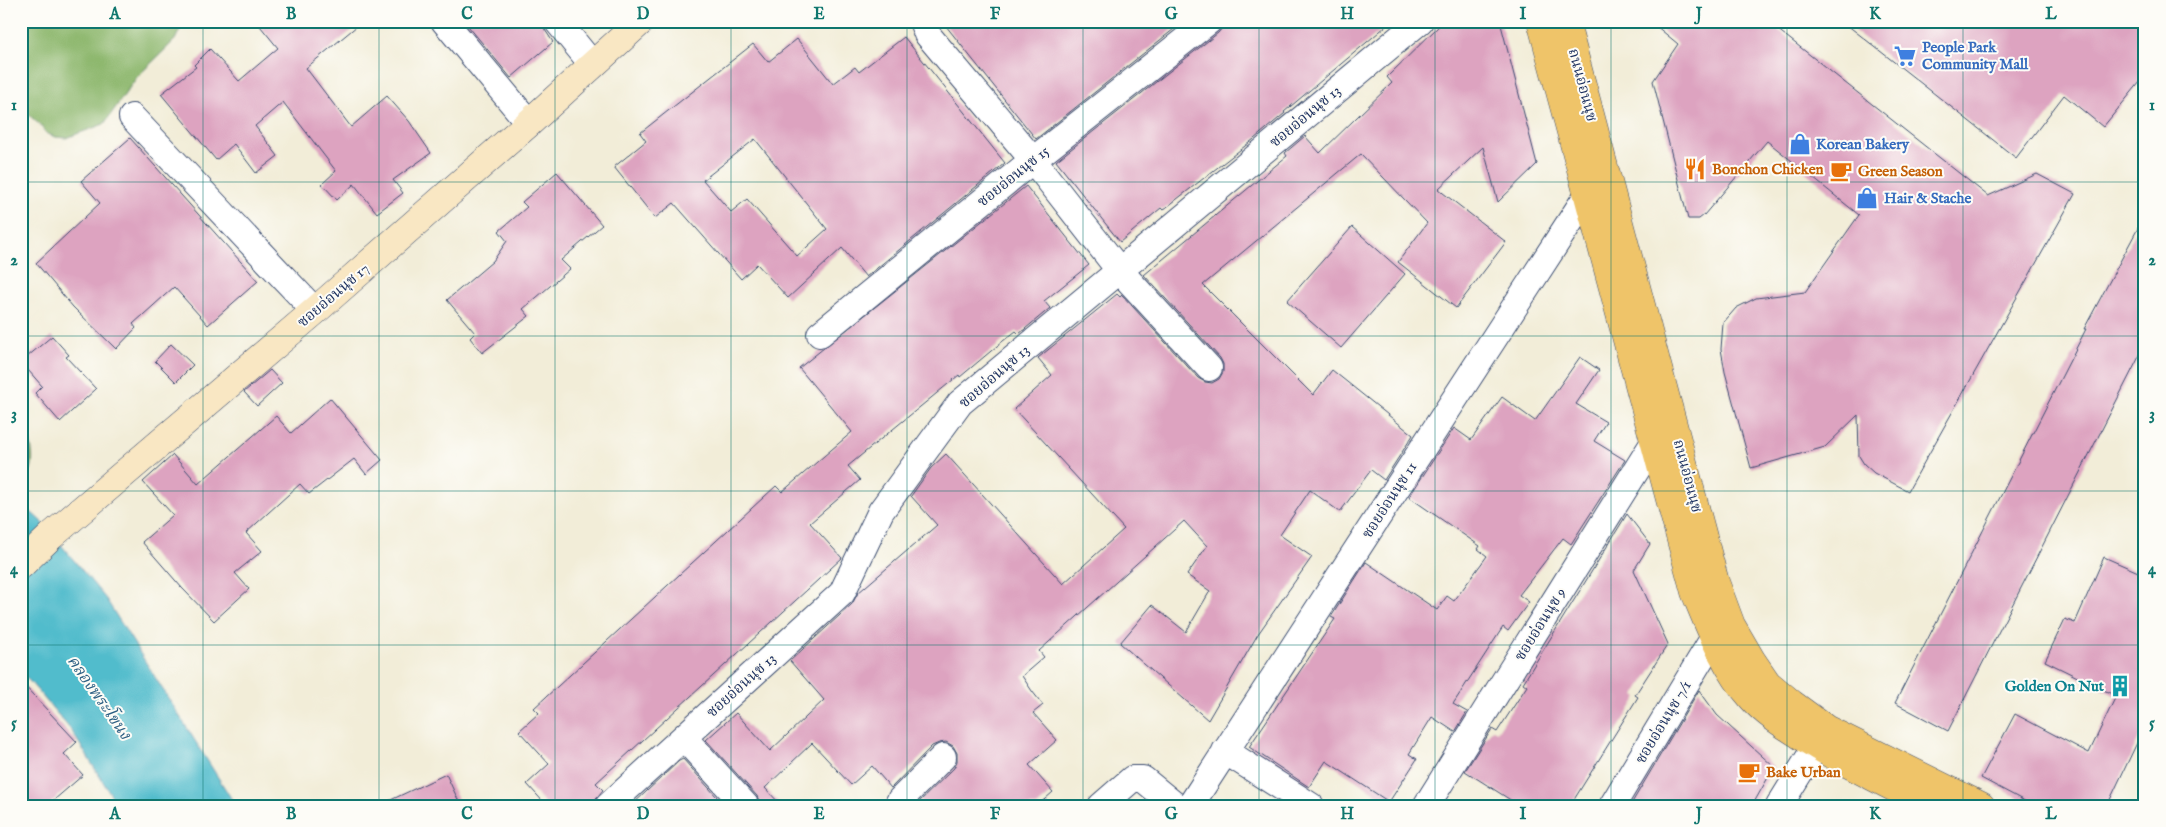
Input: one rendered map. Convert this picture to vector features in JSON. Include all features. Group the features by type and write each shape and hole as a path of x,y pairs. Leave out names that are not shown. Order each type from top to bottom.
{"main road":[{"name":"ถนนอ่อนนุช","path":"1541,21 1695,592 1714,637 1752,698 1767,712 1836,758 1930,806"},
{"name":"ถนนอ่อนนุช","path":"1565,21 1715,582 1731,625 1767,683 1826,729 1981,806"}],"street":[{"path":"444,21 529,123"},
{"path":"557,21 592,64"},
{"name":"ซอยอ่อนนุช 17","path":"21,565 51,536 315,311 529,123 641,21"},
{"path":"922,21 927,34 1033,160 1119,270 1209,368"},
{"name":"ซอยอ่อนนุช 15","path":"820,334 1033,160 1209,21"},
{"name":"ซอยอ่อนนุช 13","path":"608,806 842,593 882,511 960,403 1420,21"},
{"path":"132,117 315,311"},
{"name":"ซอยอ่อนนุช 11","path":"1190,806 1588,194"},
{"name":"ซอยอ่อนนุช 9","path":"1426,806 1654,442"},
{"name":"ซอยอ่อนนุช 7/1","path":"1612,806 1714,637"},
{"path":"684,738 746,806"},
{"path":"1779,806 1816,746"},
{"path":"1225,751 1280,799 1311,806"},
{"path":"897,806 900,800 943,758"},
{"path":"1101,806 1132,779 1137,778 1143,779 1176,806"}],"green space":[{"path":"21,21 184,21 175,40 137,77 104,124 66,138 55,137 46,133 21,108"},
{"path":"21,414 32,454 31,470 27,477 21,473"}],"water":[{"name":"คลองพระโขนง","path":"21,503 43,523 106,599 236,806 118,806 71,730 21,671"}],"building":[{"path":"256,21 363,21 306,68 351,127 387,96 409,121 431,153 393,180 403,193 377,213 354,184 337,200 322,184 336,171 283,102 255,126 278,156 256,173 234,144 216,160 161,94 196,67 194,65 210,49 239,81 278,48"},
{"path":"464,21 542,21 545,30 553,42 511,78"},
{"path":"942,21 1184,21 1036,139"},
{"path":"1224,21 1392,21 1254,139 1163,210 1161,208 1120,242 1056,161 1218,33 1223,27"},
{"path":"1444,21 1500,21 1537,164 1498,202 1483,147 1438,189 1506,242 1456,308 1398,262 1427,223 1361,154 1203,285 1313,395 1332,370 1413,435 1384,480 1371,470 1340,512 1310,490 1280,535 1312,557 1258,634 1208,720 1120,643 1152,605 1186,632 1210,591 1187,575 1207,546 1184,521 1039,651 1044,657 1022,676 1043,705 1033,713 1057,740 1029,765 1053,792 1037,806 915,806 954,768 957,761 957,753 953,746 946,742 932,746 891,788 872,766 851,785 812,743 765,788 782,806 761,806 757,796 706,740 736,713 770,751 824,700 790,661 852,604 858,593 937,525 911,496 931,468 946,454 1063,584 1124,529 1014,409 1052,375 1038,358 1117,294 1120,297 1122,295 1198,378 1212,383 1219,379 1223,372 1223,364 1220,358 1144,275 1287,156 1285,153 1305,136 1320,153 1392,83 1387,77"},
{"path":"1650,21 1767,21 1988,196 2037,174 2075,194 1908,491 1874,473 1864,464 1859,456 1858,415 1825,447 1751,468 1725,372 1721,349 1723,323 1736,308 1756,298 1805,292 1859,215 1767,141 1704,215 1699,219 1688,219 1653,81 1678,44"},
{"path":"1842,21 2145,21 2145,76 2103,127 2064,95 2016,158"},
{"path":"904,37 1005,163 866,277 842,248 788,298 757,264 741,279 674,203 655,218 614,167 646,141 640,133 753,44 768,62 797,39 833,84 855,67 859,72","holes":["755,139 827,229 797,256 747,199 731,212 703,180"]},
{"path":"130,138 258,281 208,325 174,287 133,324 136,328 116,349 73,307 36,263 100,203 81,181"},
{"path":"557,172 602,225 561,260 570,269 523,309 529,316 482,353 470,338 475,333 447,300 493,261 507,241 499,231 527,207 522,202"},
{"path":"1026,186 1089,265 1044,301 1050,308 1019,334 1016,331 1003,341 848,466 860,480 810,523 842,558 596,783 603,790 594,801 593,806 547,806 527,784 549,764 519,731 539,713 534,708 776,486 782,492 852,432 799,368"},
{"path":"2145,215 2145,345 1948,731 1895,703 2086,329 2084,329"},
{"path":"1352,227 1405,274 1341,348 1287,301"},
{"path":"52,336 69,355 66,357 96,389 60,422 35,393 42,386 21,362"},
{"path":"171,344 193,365 176,382 155,361"},
{"path":"1580,357 1599,370 1576,404 1606,422 1594,441 1625,460 1571,544 1563,538 1519,595 1529,602 1508,631 1503,627 1453,704 1467,712 1455,732 1432,717 1409,754 1417,759 1389,802 1326,761 1309,787 1249,747 1335,619 1331,617 1366,562 1437,610 1447,596 1454,601 1487,556 1478,549 1480,546 1409,497 1454,428 1471,440 1502,397 1535,421"},
{"path":"270,370 282,383 257,406 244,392"},
{"path":"330,398 382,460 366,474 354,459 309,494 300,484 246,533 262,551 235,573 249,589 214,621 142,542 173,515 143,482 173,455 198,484 276,416 291,433"},
{"path":"1627,514 1650,544 1634,570 1668,644 1635,695 1638,697 1570,806 1520,806 1465,771 1492,729 1497,732 1527,686 1523,683"},
{"path":"2104,557 2145,575 2145,726 2107,806 2034,806 1981,778 2015,714 2089,753 2116,696 2045,661 2065,619 2075,623"},
{"path":"21,682 77,742 64,754 83,775 47,806 21,806"},
{"path":"1699,690 1717,715 1774,767 1752,806 1630,806"},
{"path":"683,759 725,806 631,806 679,761"},
{"path":"446,774 461,806 378,806"}],"place":[{"name":"People Park Community Mall","path":"1905,56"},
{"name":"Korean Bakery","path":"1800,144"},
{"name":"Bonchon Chicken","path":"1695,169"},
{"name":"Green Season","path":"1841,171"},
{"name":"Hair & Stache","path":"1867,198"},
{"name":"Golden On Nut","path":"2120,686"},
{"name":"Bake Urban","path":"1749,772"}]}
